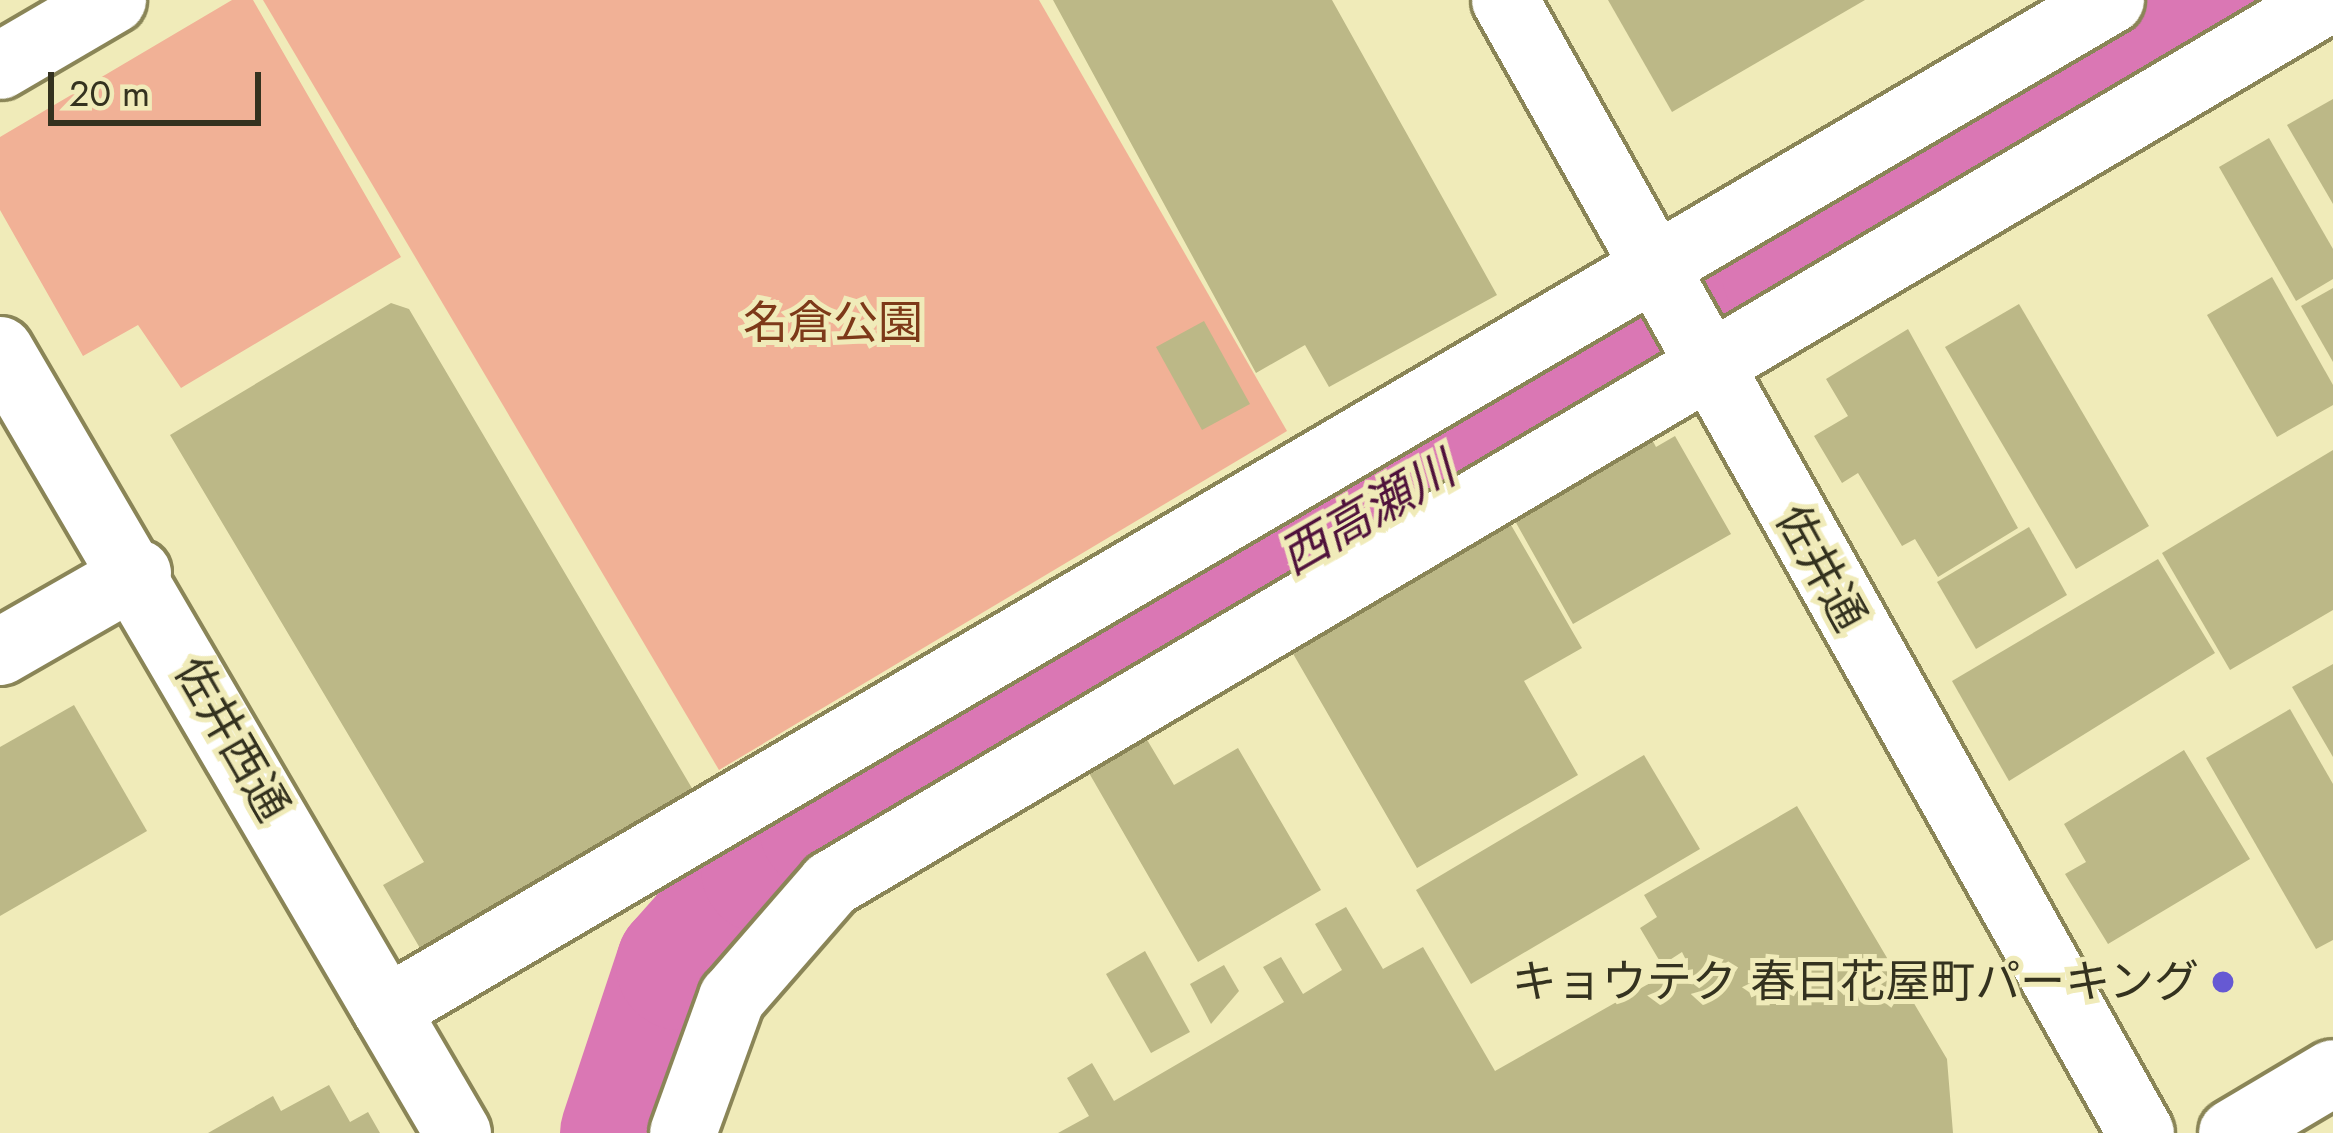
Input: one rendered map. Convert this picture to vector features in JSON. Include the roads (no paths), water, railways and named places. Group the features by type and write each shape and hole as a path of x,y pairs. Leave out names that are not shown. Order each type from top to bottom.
{"street":[{"path":"0,66 113,0"},
{"name":"佐井通","path":"1505,0 2141,1133"},
{"path":"386,1010 1660,279 2111,0"},
{"path":"683,1133 732,998 831,884 2328,0"},
{"name":"佐井西通","path":"0,350 138,573 458,1133"},
{"path":"0,652 138,573"},
{"path":"2232,1133 2333,1073"}],"waterway":[{"name":"西高瀬川","path":"624,1133 680,965 765,869 823,826 1786,272 2232,0"},
{"path":"1834,243 1865,178"},
{"path":"1014,719 1044,656"}],"place":[{"name":"キョウテク 春日花屋町パーキング","path":"2223,982"}],"park label":[{"name":"名倉公園","path":"833,323"}]}
